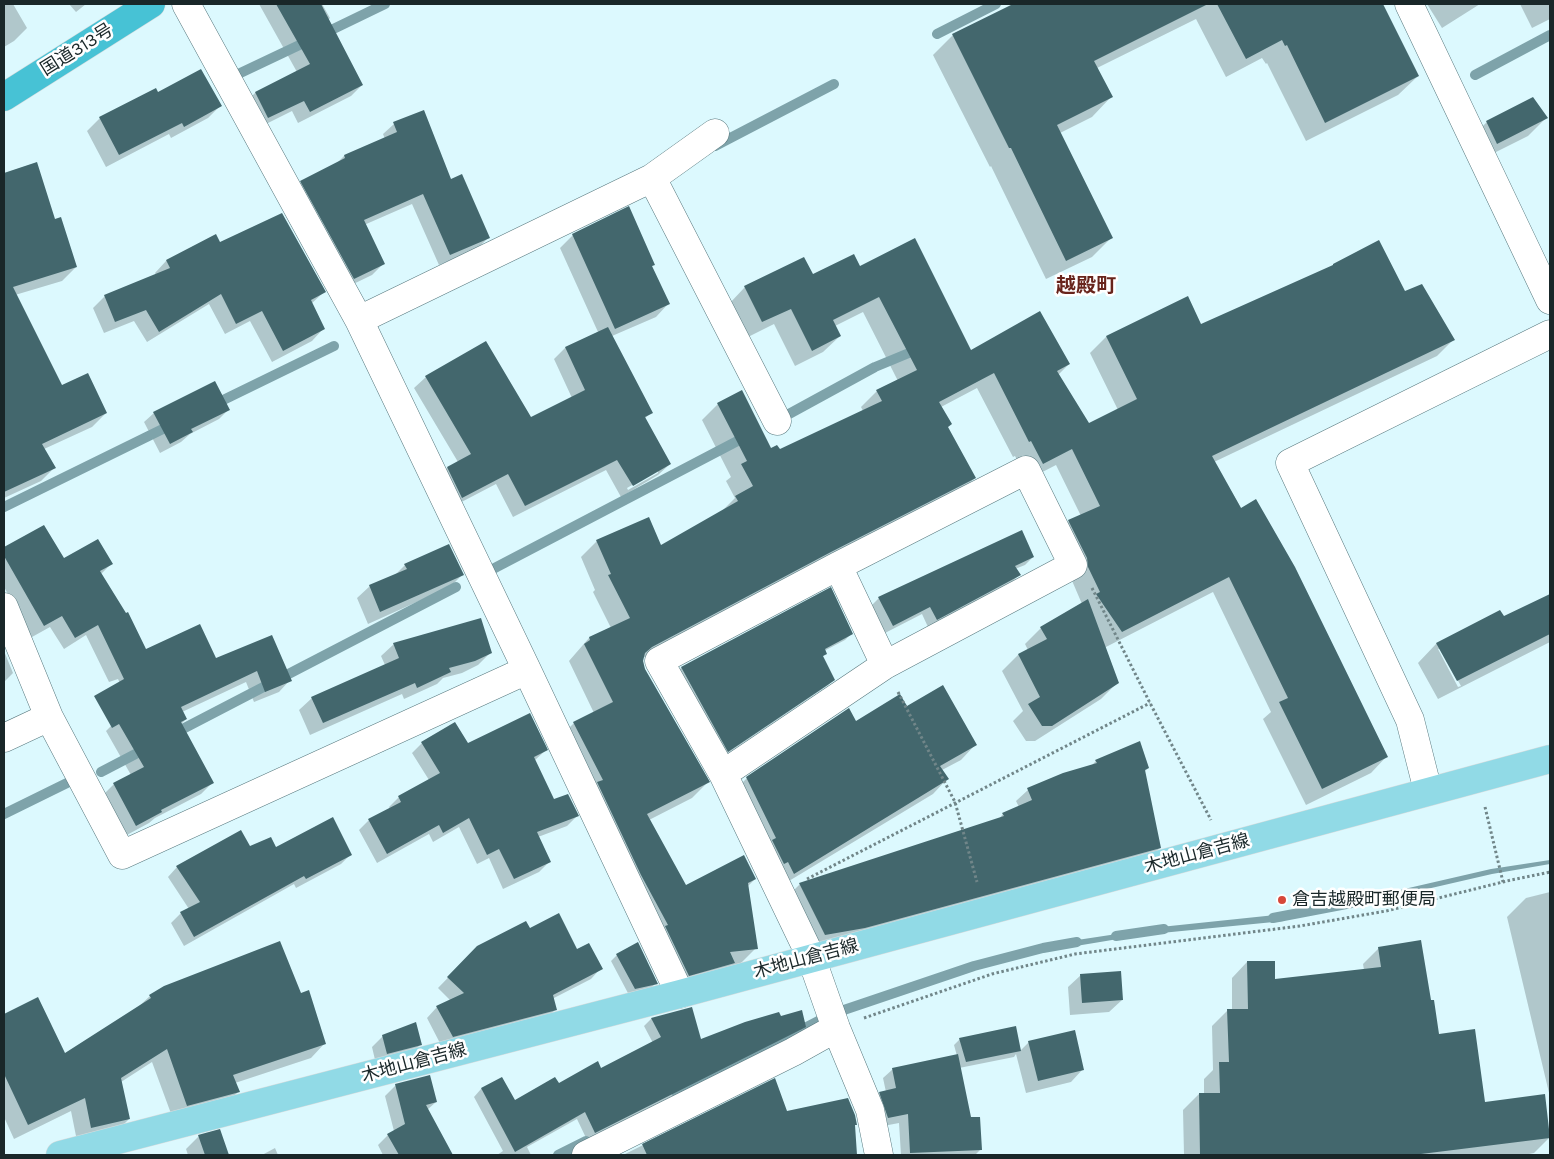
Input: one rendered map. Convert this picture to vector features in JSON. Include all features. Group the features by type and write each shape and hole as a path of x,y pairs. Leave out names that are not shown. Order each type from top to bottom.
{"highway":[{"name":"国道313号","path":"4,97 151,4"}],"main road":[{"name":"木地山倉吉線","path":"60,1155 680,994 1550,759"}],"street":[{"path":"186,4 359,320 680,994"},
{"path":"1409,4 1550,300"},
{"path":"359,320 652,178 715,133"},
{"path":"652,178 777,421"},
{"path":"1428,792 1410,720 1290,463 1550,334"},
{"path":"723,774 890,676 1072,565 1026,470 838,566 659,661 723,774 811,958 846,1024 870,1110 879,1155"},
{"path":"838,566 890,676"},
{"path":"6,617 49,718 122,855 527,670"},
{"path":"4,738 49,718"},
{"path":"586,1155 846,1024"}],"path":[{"path":"1088,580 1215,828"},
{"path":"890,676 955,802 979,890"},
{"path":"800,883 1150,703"},
{"path":"1484,806 1503,882"},
{"path":"846,1024 992,974 1075,954 1300,926 1376,913 1550,872"}],"water":[{"path":"1550,860 1550,864 1492,874 1349,907 1348,902 1491,869"},
{"path":"1285,914 1284,921 1151,934 1151,928"},
{"path":"1130,932 1130,937 1064,948 1064,942"}],"building":[{"path":"276,4 321,4 363,85 310,112 304,101 268,118 255,92 310,64"},
{"path":"1013,4 1208,4 1094,61 1113,97 1057,125 1113,238 1066,261 1011,148 1009,148 952,34"},
{"path":"1217,4 1383,4 1419,76 1325,123 1287,45 1285,46 1282,40 1246,59"},
{"path":"201,69 222,106 184,127 182,123 119,155 99,117 156,88 158,92"},
{"path":"1533,97 1548,118 1497,144 1486,121"},
{"path":"424,110 451,179 462,174 490,238 450,255 423,194 364,220 385,264 354,279 300,181 345,158 344,155 397,132 393,122"},
{"path":"37,162 55,219 61,217 77,267 13,287 62,385 88,373 107,413 42,444 56,468 4,492 4,173"},
{"path":"629,206 655,265 652,266 670,304 615,329 572,234"},
{"path":"282,213 326,292 311,300 325,329 283,351 262,311 236,324 221,294 159,332 146,310 115,322 104,295 170,268 166,260 216,234 220,242"},
{"path":"915,238 971,350 1040,311 1070,364 1057,371 1089,423 1137,399 1106,336 1188,296 1201,324 1333,265 1379,240 1405,291 1422,284 1455,340 1212,456 1241,508 1256,499 1295,567 1388,757 1322,789 1279,702 1288,698 1229,577 1122,632 1096,594 1100,592 1088,567 1087,558 1068,520 1100,506 1072,449 1043,464 1031,441 1029,442 994,373 939,402 952,424 948,427 976,478 831,552 652,647 645,653 643,661 645,669 710,782 647,814 686,885 744,855 756,879 748,883 758,949 730,952 735,963 689,976 665,926 668,925 641,875 597,782 603,780 573,722 613,702 584,644 590,640 589,637 630,618 608,575 611,574 596,540 649,517 661,545 738,501 735,496 753,486 741,464 747,461 717,403 742,390 771,448 777,445 780,449 882,401 876,390 917,370 879,297 833,320 841,336 812,351 791,309 762,322 744,286 804,257 813,274 854,254 860,266"},
{"path":"608,327 653,413 645,417 671,464 633,486 617,460 525,506 508,474 462,498 447,467 471,454 425,376 486,341 531,417 585,390 565,347"},
{"path":"215,381 230,410 191,429 193,432 170,444 153,412"},
{"path":"44,525 64,558 98,539 113,564 100,571 126,613 128,612 146,649 200,624 216,658 272,635 292,681 265,692 257,671 181,707 187,719 181,722 214,783 161,810 162,812 136,826 113,783 144,767 119,724 112,728 94,696 124,679 98,625 75,638 62,616 44,626 4,556 4,547"},
{"path":"1022,530 1034,557 1015,566 1021,575 937,620 930,607 893,626 878,597"},
{"path":"449,544 464,575 380,612 369,585 407,569 404,564"},
{"path":"831,587 853,634 825,649 827,654 823,656 835,680 728,752 681,667"},
{"path":"1550,594 1550,634 1457,681 1436,643 1500,610 1504,616"},
{"path":"1088,599 1119,683 1052,726 1042,726 1028,704 1040,697 1018,654 1047,639 1040,627"},
{"path":"481,618 492,653 475,661 449,668 451,672 417,688 415,683 323,723 311,697 399,658 393,643"},
{"path":"943,685 977,745 940,766 949,779 794,874 788,862 784,864 772,840 776,838 746,777 849,708 856,721 900,694 907,706"},
{"path":"530,713 548,750 534,757 554,799 568,794 579,816 537,832 551,862 514,879 499,849 487,855 469,818 443,833 439,825 387,854 368,819 401,802 398,796 440,773 421,742 455,722 468,743"},
{"path":"1140,741 1149,768 1145,770 1161,848 865,928 825,935 799,883 1004,816 1002,813 1032,800 1027,788 1063,773 1097,763 1095,760"},
{"path":"333,817 352,855 306,879 304,876 194,937 180,912 200,902 176,866 241,830 250,846 271,837 276,847"},
{"path":"559,913 577,949 589,943 603,969 553,995 557,1010 453,1037 436,1006 464,993 447,977 477,946 526,921 530,928"},
{"path":"1421,940 1439,1034 1475,1029 1485,1102 1545,1094 1550,1138 1413,1155 1200,1155 1199,1093 1220,1093 1219,1062 1229,1062 1227,1009 1248,1009 1247,961 1275,961 1275,979 1381,967 1378,947"},
{"path":"280,941 301,993 309,990 326,1044 233,1075 240,1092 187,1106 167,1049 121,1078 130,1119 91,1128 85,1098 28,1125 4,1074 4,1014 38,997 65,1053 151,998 149,995 164,986"},
{"path":"638,942 658,984 635,989 616,954"},
{"path":"1121,971 1123,1000 1082,1003 1080,974"},
{"path":"692,1007 701,1039 745,1022 779,1012 781,1016 802,1010 806,1027 595,1133 585,1112 515,1152 481,1088 502,1077 515,1100 555,1077 559,1083 598,1061 601,1068 661,1037 651,1018"},
{"path":"416,1022 422,1045 387,1054 382,1035"},
{"path":"1016,1026 1021,1051 966,1062 959,1038"},
{"path":"1075,1030 1084,1070 1038,1081 1028,1041"},
{"path":"958,1054 971,1117 980,1117 982,1150 910,1153 908,1114 888,1118 879,1092 896,1088 892,1068"},
{"path":"430,1075 437,1102 426,1105 453,1155 399,1155 387,1134 405,1124 395,1084"},
{"path":"775,1078 787,1111 848,1098 857,1125 855,1125 857,1155 647,1155 642,1144"},
{"path":"220,1129 229,1155 205,1155 198,1135"}],"waterway":[{"path":"323,34 385,4"},
{"path":"937,34 996,4"},
{"path":"1475,75 1550,35"},
{"path":"234,76 310,40"},
{"path":"715,146 834,84"},
{"path":"213,405 334,346"},
{"path":"778,420 875,367 921,348"},
{"path":"4,507 173,424"},
{"path":"489,571 747,436"},
{"path":"173,734 456,587"},
{"path":"101,772 147,748"},
{"path":"4,814 67,783"},
{"path":"1273,918 1362,901"},
{"path":"1116,936 1164,929"},
{"path":"677,1094 832,1014 974,966 1043,948 1077,942"},
{"path":"558,1155 586,1141"}],"place":[{"name":"倉吉越殿町郵便局","path":"1282,900"}],"district":[{"name":"越殿町","path":"1086,286"}]}
